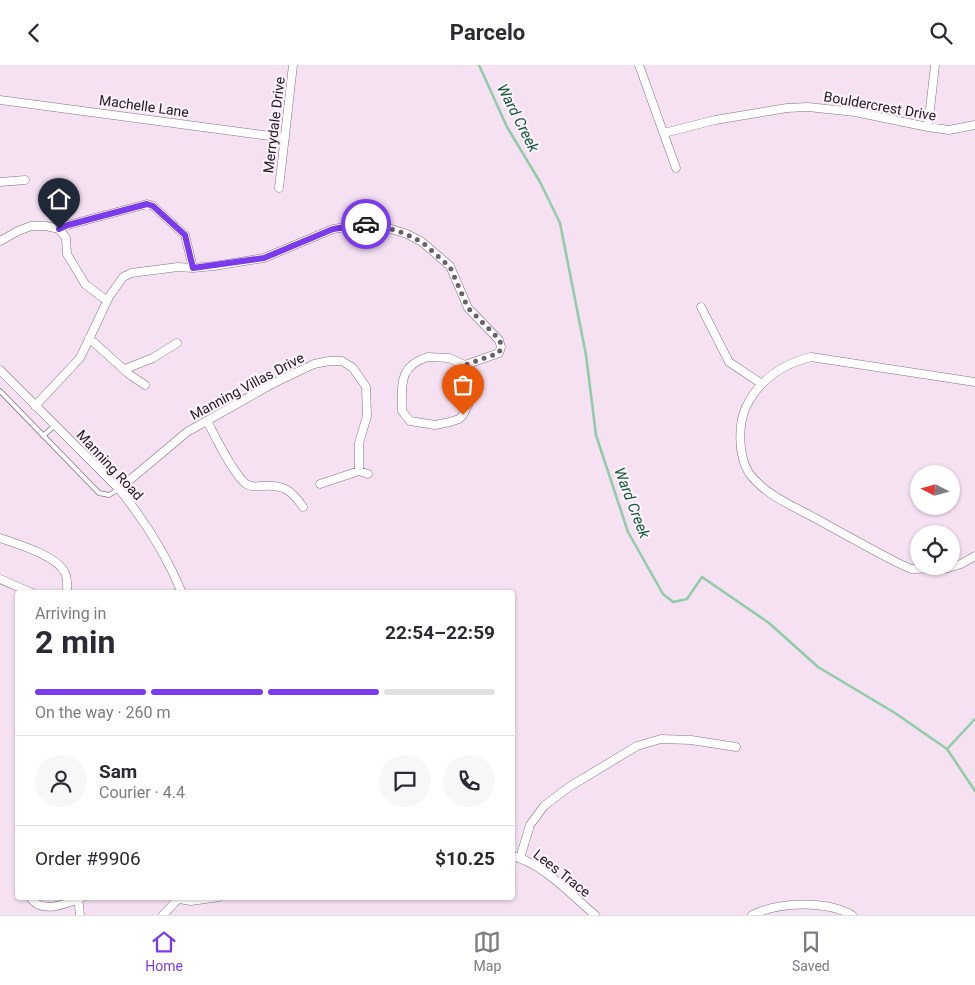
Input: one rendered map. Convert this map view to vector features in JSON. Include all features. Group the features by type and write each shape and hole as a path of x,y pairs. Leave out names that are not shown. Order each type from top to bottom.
{"street":[{"name":"Merrydale Drive","path":"279,188 293,65"},
{"path":"639,65 676,168"},
{"path":"928,127 936,65"},
{"name":"Machelle Lane","path":"0,100 285,138"},
{"name":"Bouldercrest Drive","path":"664,133 715,120 787,108 808,107 855,112 949,130 975,125"},
{"path":"0,182 25,180"},
{"path":"0,241 31,226 46,226 59,229 147,204 153,206 185,235 193,268"},
{"path":"35,406 80,358 106,301 123,277 131,273 178,267 193,268 264,258 333,229 368,224 406,234 422,242 450,267 468,308 500,340 501,347 499,353 465,365 449,357 428,357 417,360 408,367 403,385 402,411 410,421 435,425 459,419 463,415 469,403 470,395 465,365"},
{"path":"59,229 66,238 67,254 85,284 106,301"},
{"path":"701,307 729,362 762,384"},
{"path":"89,338 137,381 146,385"},
{"path":"125,369 153,358 177,343"},
{"path":"975,382 810,357 793,362 770,376 762,384 748,403 742,416 740,447 749,472 769,493 911,569 948,568 961,564 975,556"},
{"name":"Manning Villas Drive","path":"118,489 187,432 272,384 314,364 329,361 342,361 353,368 366,387 368,416 359,443 359,471"},
{"name":"Manning Road","path":"0,370 118,489 156,538 181,590"},
{"path":"207,421 244,483 252,487 274,485 287,489 303,507"},
{"path":"320,484 359,471 368,474"},
{"path":"0,538 44,555 62,568 67,579 67,590"},
{"path":"0,579 25,590"},
{"path":"516,857 530,825 544,806 569,787 637,746 661,739 691,740 736,747"},
{"name":"Lees Trace","path":"516,857 530,862 551,877 595,915"},
{"path":"32,900 37,907 48,909 59,907 75,900"},
{"path":"80,900 81,914"},
{"path":"163,915 177,900"},
{"path":"752,915 764,909 784,905 822,906 844,910 852,915"}],"lane":[{"path":"0,391 99,493 109,495 118,489"},
{"path":"43,436 55,425"}],"waterway":[{"name":"Ward Creek","path":"479,65 507,127 540,182 560,223 586,355 596,435 628,532 663,594 673,602 687,599 702,577 769,623 818,667 895,713 947,749 975,791"},
{"path":"947,749 975,719"}],"way so far":[{"path":"366,224 388,228 422,242 450,267 470,312 484,323 500,340 501,347 499,353 465,365 470,395 469,403 463,415"}],"route":[{"path":"59,229 147,204 153,206 185,235 193,268 264,258 333,229 366,224"}]}
